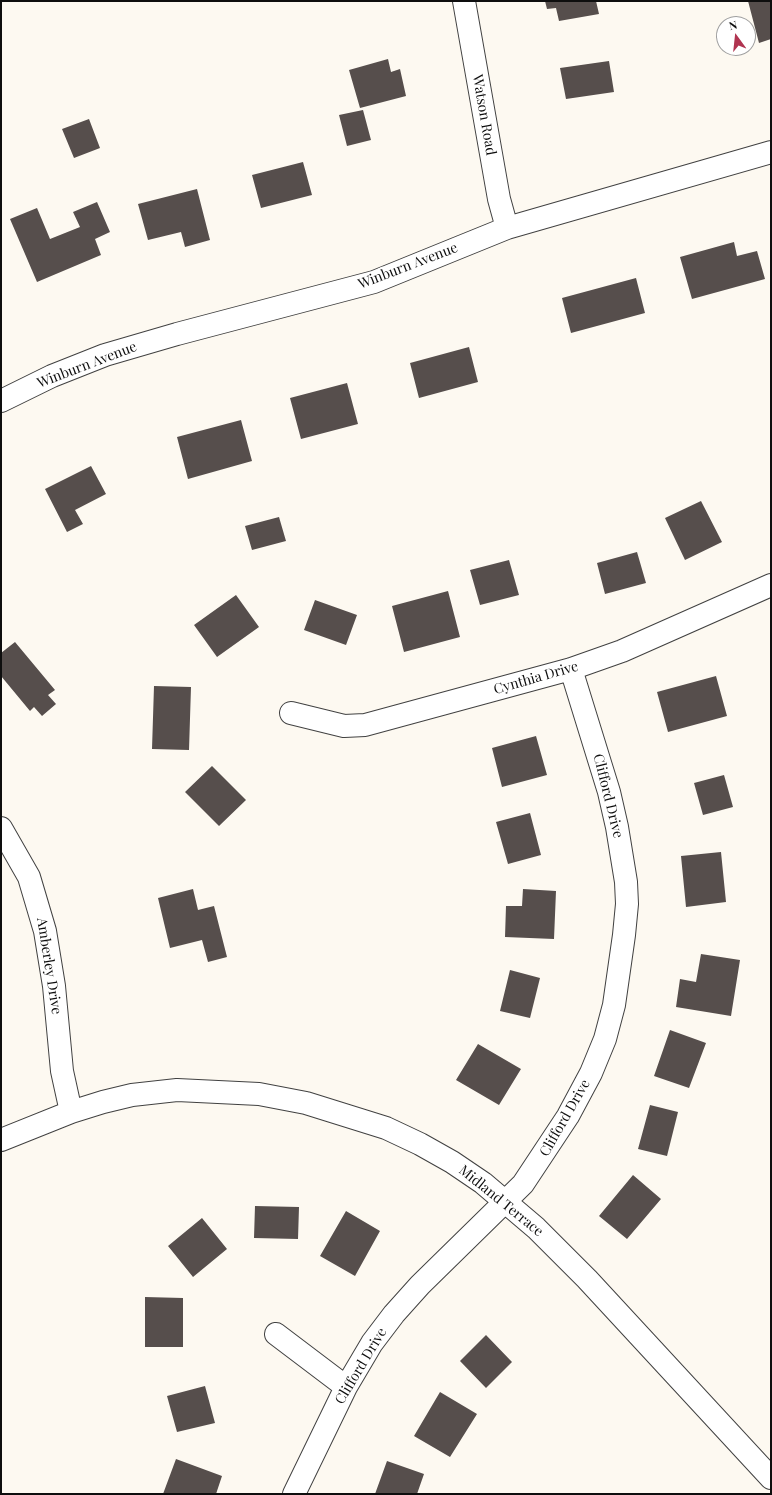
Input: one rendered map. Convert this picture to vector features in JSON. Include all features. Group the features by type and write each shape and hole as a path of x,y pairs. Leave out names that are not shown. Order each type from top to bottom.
{"street":[{"name":"Watson Road","path":"464,1 499,198 507,228"},
{"name":"Winburn Avenue","path":"1,401 52,376 105,355 177,334 374,282 507,228 771,152"},
{"name":"Cynthia Drive","path":"291,713 344,726 365,725 570,669 622,650 771,585"},
{"name":"Clifford Drive","path":"294,1494 346,1387 372,1343 394,1314 420,1285 523,1184 544,1156 568,1116 591,1073 605,1040 614,1005 624,935 627,904 626,882 617,827 607,785 570,669"},
{"name":"Amberley Drive","path":"1,828 29,877 45,931 54,986 62,1071 71,1112"},
{"name":"Midland Terrace","path":"1,1140 71,1112 132,1095 178,1090 259,1094 306,1103 386,1128 420,1144 470,1175 506,1202 536,1228 587,1279 771,1478"},
{"path":"276,1334 346,1387"}],"building":[{"path":"545,1 596,1 599,14 559,21 556,8 547,9"},
{"path":"748,1 771,1 771,39 759,43 756,32 756,16 752,16"},
{"path":"388,59 391,72 400,69 406,96 360,108 349,70"},
{"path":"609,61 614,92 566,99 560,68"},
{"path":"363,110 371,140 347,146 339,115"},
{"path":"89,119 100,148 74,158 62,129"},
{"path":"303,162 312,195 261,208 252,175"},
{"path":"197,189 210,240 185,247 181,232 148,240 138,204"},
{"path":"97,202 110,232 95,239 101,255 37,282 10,219 37,208 50,239 80,227 73,212"},
{"path":"734,242 737,256 757,251 765,279 692,299 680,257"},
{"path":"636,278 645,313 571,333 562,298"},
{"path":"469,347 478,382 419,398 410,363"},
{"path":"347,383 358,424 301,439 290,398"},
{"path":"241,420 252,461 188,479 177,437"},
{"path":"91,466 106,494 75,510 83,524 67,532 45,489"},
{"path":"701,501 722,542 685,560 665,518"},
{"path":"279,517 286,541 252,550 245,526"},
{"path":"637,552 646,583 605,594 597,563"},
{"path":"509,560 519,595 480,605 470,570"},
{"path":"448,591 460,637 404,652 392,606"},
{"path":"236,595 259,627 217,657 194,625"},
{"path":"315,600 357,615 346,645 304,630"},
{"path":"15,642 55,690 48,695 56,704 42,716 34,707 30,711 1,676 1,653"},
{"path":"716,676 727,716 668,732 657,692"},
{"path":"154,686 191,687 189,750 152,749"},
{"path":"536,736 547,775 502,787 492,748"},
{"path":"212,766 246,800 219,826 185,792"},
{"path":"724,775 733,807 703,815 694,783"},
{"path":"530,813 541,855 508,864 496,822"},
{"path":"721,852 726,902 686,907 681,856"},
{"path":"193,889 198,910 214,906 227,957 208,962 202,940 170,948 158,898"},
{"path":"523,889 556,891 554,939 505,937 506,906 522,906"},
{"path":"701,954 740,960 731,1016 676,1007 680,979 696,982"},
{"path":"510,970 540,978 530,1018 500,1011"},
{"path":"670,1030 706,1043 689,1088 654,1076"},
{"path":"478,1044 521,1069 499,1105 456,1080"},
{"path":"650,1105 678,1112 667,1156 638,1149"},
{"path":"633,1175 661,1199 627,1239 599,1216"},
{"path":"255,1206 299,1207 298,1239 254,1238"},
{"path":"346,1211 380,1231 355,1276 320,1256"},
{"path":"202,1218 227,1249 193,1277 168,1246"},
{"path":"145,1297 183,1298 183,1347 145,1347"},
{"path":"486,1335 512,1362 486,1388 460,1361"},
{"path":"205,1386 215,1423 177,1432 167,1396"},
{"path":"440,1392 477,1414 450,1457 414,1436"},
{"path":"176,1459 222,1476 216,1494 163,1494"},
{"path":"387,1461 424,1474 417,1494 375,1494"}]}
